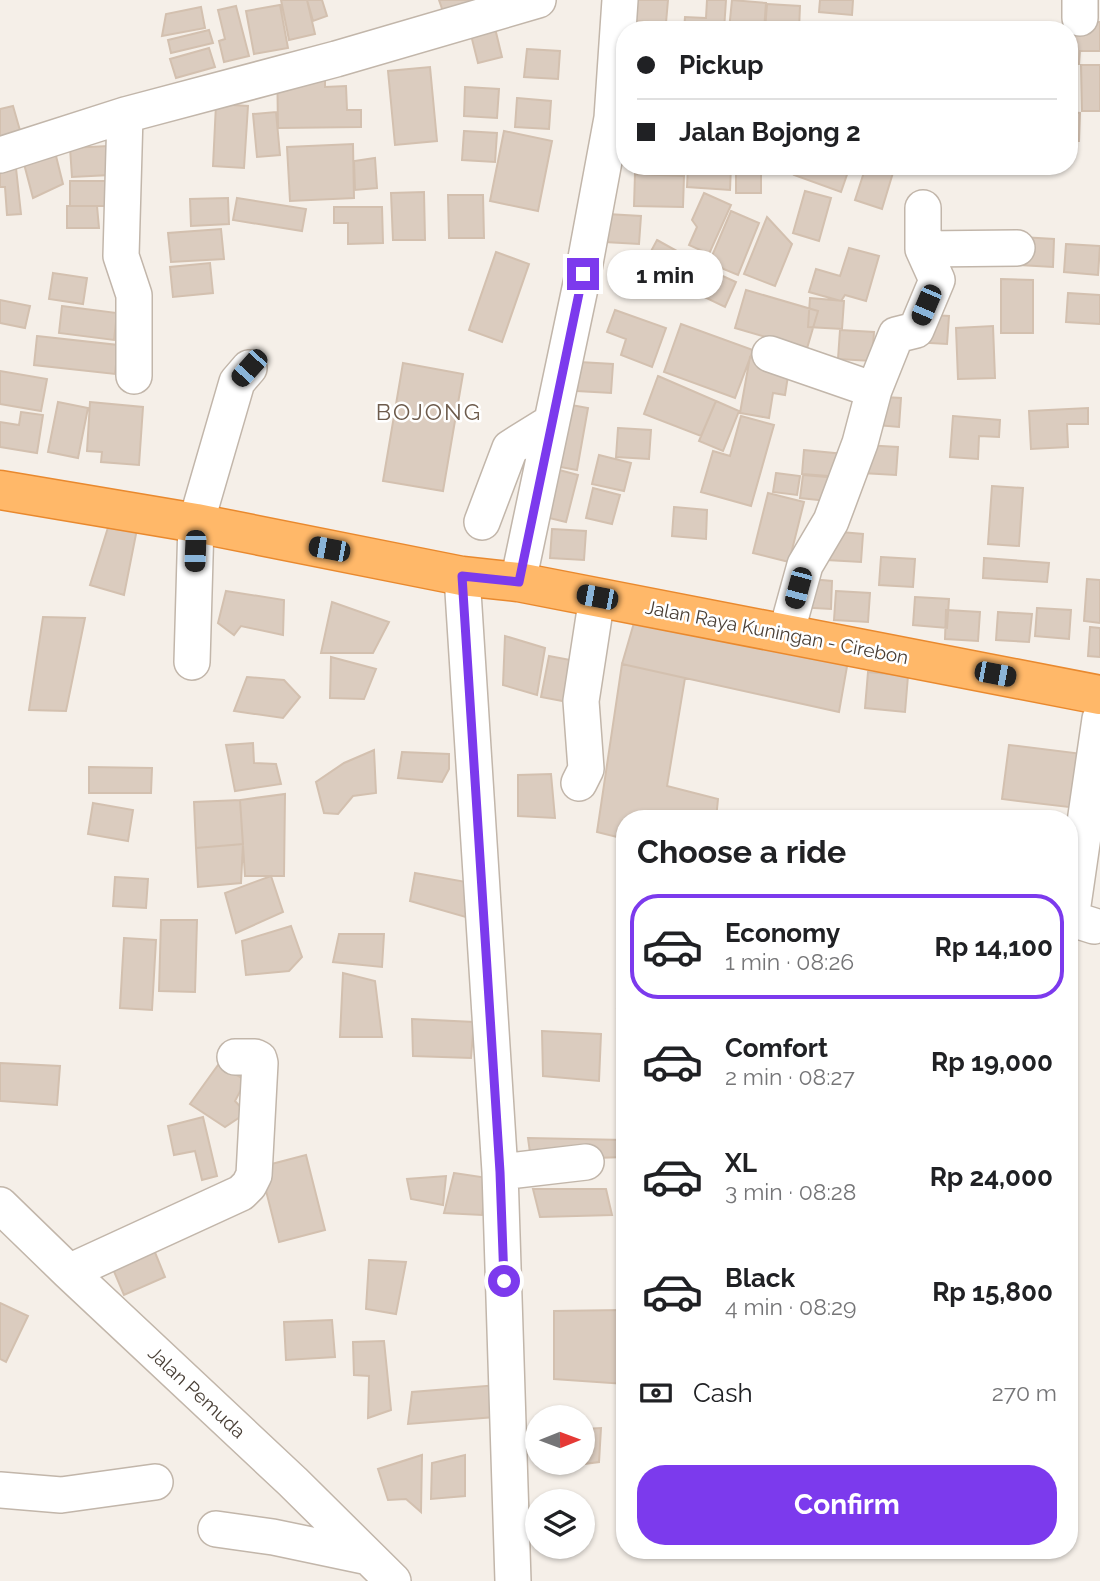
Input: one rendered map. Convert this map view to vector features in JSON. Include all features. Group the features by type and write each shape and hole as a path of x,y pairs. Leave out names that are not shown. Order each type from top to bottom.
{"highway":[{"name":"Jalan Raya Kuningan - Cirebon","path":"0,490 196,523 462,576 519,582 1100,695"}],"street":[{"path":"0,155 125,115 336,59 538,0"},
{"path":"619,21 620,0"},
{"path":"519,582 583,274 612,118 616,59"},
{"path":"125,115 121,256 134,295 134,376"},
{"path":"786,634 805,565 831,521 860,443 874,390 896,335 916,330 937,280 923,249 923,208"},
{"path":"923,249 1017,248"},
{"path":"770,355 874,390"},
{"path":"192,662 196,523 237,382 249,368"},
{"path":"482,522 510,448 550,423"},
{"path":"462,576 500,1172 513,1581"},
{"path":"579,783 586,769 581,701 597,597"},
{"path":"1078,871 1100,719"},
{"path":"1078,921 1094,926"},
{"path":"69,1272 241,1193 249,1185 254,1175 256,1158 260,1063 255,1056 235,1057"},
{"path":"500,1172 586,1162"},
{"name":"Jalan Pemuda","path":"0,1205 293,1482 393,1581"},
{"path":"0,1490 61,1495 155,1482"},
{"path":"216,1529 273,1537 368,1557"}],"building":[{"path":"281,0 307,0 315,34 289,40"},
{"path":"307,0 322,0 327,16 313,21"},
{"path":"439,0 486,0 447,23"},
{"path":"634,0 668,0 666,21 633,21"},
{"path":"707,0 726,0 725,21 685,21 685,17 706,18"},
{"path":"732,0 766,3 765,21 730,21"},
{"path":"820,0 853,0 852,15 819,12"},
{"path":"767,4 800,6 799,21 766,21"},
{"path":"280,5 288,48 254,54 246,11"},
{"path":"236,6 249,56 224,62 219,41 225,39 218,10"},
{"path":"201,7 205,28 162,36 166,14"},
{"path":"1078,21 1100,22 1100,51 1080,51 1079,64"},
{"path":"494,24 502,57 478,63 470,31"},
{"path":"209,30 213,43 171,53 168,40"},
{"path":"209,48 215,67 176,78 170,59"},
{"path":"527,49 560,51 558,79 524,77"},
{"path":"325,56 325,87 346,86 347,110 361,110 361,127 278,128 277,57"},
{"path":"1081,65 1100,65 1100,111 1082,111"},
{"path":"430,67 437,141 395,145 388,71"},
{"path":"465,87 499,89 497,118 464,116"},
{"path":"517,98 551,101 549,129 515,127"},
{"path":"216,104 248,106 244,168 213,166"},
{"path":"13,106 23,141 0,147 0,109"},
{"path":"276,112 280,155 257,157 253,114"},
{"path":"1078,113 1080,113 1078,141"},
{"path":"464,131 497,133 495,162 462,160"},
{"path":"504,131 552,141 538,211 490,201"},
{"path":"353,144 354,198 290,201 287,147"},
{"path":"108,146 110,175 72,177 70,148"},
{"path":"54,148 63,184 33,198 23,160"},
{"path":"375,158 377,188 355,190 354,161"},
{"path":"16,168 21,214 7,215 5,187 0,187 0,170"},
{"path":"635,175 684,176 683,207 634,206"},
{"path":"688,175 731,175 730,190 687,187"},
{"path":"736,175 761,175 761,193 736,193"},
{"path":"794,175 847,175 841,192"},
{"path":"863,175 892,175 882,209 855,200"},
{"path":"70,181 111,181 111,206 70,206"},
{"path":"805,191 831,198 819,241 793,233"},
{"path":"424,192 425,240 393,240 391,193"},
{"path":"704,193 731,205 709,254 689,245 697,227 692,220"},
{"path":"448,195 483,195 484,238 449,238"},
{"path":"228,198 229,224 191,226 190,199"},
{"path":"237,198 306,209 302,231 233,220"},
{"path":"67,206 97,206 99,228 67,228"},
{"path":"334,207 382,207 383,243 348,244 348,223 334,223"},
{"path":"731,211 759,223 738,275 709,263"},
{"path":"607,214 641,216 639,244 605,242"},
{"path":"767,217 792,244 775,286 744,274"},
{"path":"221,229 224,259 171,262 168,233"},
{"path":"1021,237 1054,239 1053,267 1019,265"},
{"path":"657,240 695,261 678,291 641,270"},
{"path":"1066,244 1100,246 1098,275 1064,272"},
{"path":"849,248 879,256 866,301 845,295 841,301 809,292 816,269 840,276"},
{"path":"496,252 529,264 502,342 469,330"},
{"path":"210,263 213,293 173,297 170,267"},
{"path":"705,268 736,282 725,307 694,292"},
{"path":"53,273 87,278 83,304 49,299"},
{"path":"1001,279 1033,280 1033,333 1001,333"},
{"path":"746,290 818,311 803,362 783,342 735,328"},
{"path":"1068,293 1100,295 1100,324 1066,322"},
{"path":"810,298 844,301 842,329 808,327"},
{"path":"0,300 30,306 25,328 0,323"},
{"path":"62,306 117,313 114,340 59,333"},
{"path":"615,310 666,328 652,367 621,355 626,339 607,332"},
{"path":"915,314 949,316 947,344 913,342"},
{"path":"681,324 753,350 735,398 664,372"},
{"path":"993,326 995,378 958,379 956,328"},
{"path":"840,330 874,332 872,361 838,359"},
{"path":"37,336 118,345 115,374 34,365"},
{"path":"750,357 790,363 785,395 773,393 769,418 740,413"},
{"path":"579,362 613,364 611,393 577,391"},
{"path":"403,363 463,374 443,491 383,481"},
{"path":"0,371 47,379 41,411 0,404"},
{"path":"658,376 716,401 701,436 644,414"},
{"path":"867,396 901,398 899,427 865,424"},
{"path":"716,401 739,411 723,451 699,441"},
{"path":"58,402 88,408 78,458 48,452"},
{"path":"90,402 143,407 139,465 101,462 102,452 87,451"},
{"path":"566,404 588,408 577,470 555,466"},
{"path":"1088,408 1088,424 1067,424 1068,447 1031,449 1029,411"},
{"path":"21,412 43,415 37,453 0,447 0,422 19,425"},
{"path":"741,416 774,425 751,506 701,492 713,451 730,456"},
{"path":"953,416 1000,420 999,437 979,436 978,459 950,457"},
{"path":"618,428 651,430 649,459 616,457"},
{"path":"864,445 898,447 896,475 862,473"},
{"path":"804,450 844,454 842,477 802,474"},
{"path":"599,455 631,463 624,491 592,484"},
{"path":"548,467 578,475 566,522 537,515"},
{"path":"776,473 800,476 797,495 773,492"},
{"path":"803,475 839,478 837,502 800,498"},
{"path":"992,486 1023,488 1019,546 988,544"},
{"path":"593,488 620,495 612,524 586,518"},
{"path":"768,493 804,502 789,562 753,553"},
{"path":"674,507 707,510 706,539 672,536"},
{"path":"110,521 138,524 124,595 90,585"},
{"path":"552,529 586,531 584,560 550,558"},
{"path":"829,531 863,534 861,562 827,560"},
{"path":"881,557 915,559 913,587 879,585"},
{"path":"984,558 1049,563 1047,582 983,578"},
{"path":"799,578 832,581 831,609 797,607"},
{"path":"1087,579 1100,580 1100,623 1084,621"},
{"path":"226,591 284,600 283,635 241,626 234,635 218,623"},
{"path":"836,591 870,593 868,622 834,620"},
{"path":"915,597 949,599 947,628 913,625"},
{"path":"332,602 389,622 373,653 321,653"},
{"path":"1037,608 1071,610 1069,639 1035,636"},
{"path":"946,610 980,612 978,641 945,639"},
{"path":"998,612 1032,614 1029,642 996,640"},
{"path":"636,616 849,655 839,712 622,664"},
{"path":"43,617 85,618 66,711 29,710"},
{"path":"1090,627 1100,628 1100,657 1088,656"},
{"path":"505,636 545,648 537,695 503,685"},
{"path":"549,656 581,662 573,703 541,697"},
{"path":"331,657 376,669 364,699 330,698"},
{"path":"622,664 685,678 667,786 718,799 717,810 616,810 616,837 597,832"},
{"path":"868,672 908,676 905,712 865,708"},
{"path":"247,677 284,680 300,697 283,718 234,711"},
{"path":"253,743 254,763 276,764 281,784 235,791 226,745"},
{"path":"1009,745 1083,754 1077,808 1002,799"},
{"path":"374,750 376,793 353,796 338,814 324,813 316,782 344,763"},
{"path":"402,752 449,754 449,769 442,782 398,778"},
{"path":"89,767 152,768 151,793 89,793"},
{"path":"551,774 555,818 518,816 518,775"},
{"path":"285,794 284,876 245,876 240,800"},
{"path":"240,800 243,844 196,848 194,802"},
{"path":"93,803 133,810 128,841 88,834"},
{"path":"243,844 241,883 198,887 196,848"},
{"path":"415,873 472,883 476,920 410,901"},
{"path":"271,876 283,912 236,933 225,893"},
{"path":"115,877 148,879 146,908 113,906"},
{"path":"161,920 197,920 195,992 159,991"},
{"path":"291,926 302,957 289,971 246,975 242,941"},
{"path":"339,934 384,934 382,967 333,962"},
{"path":"124,938 156,940 152,1010 120,1008"},
{"path":"343,973 375,981 382,1037 340,1037"},
{"path":"412,1019 474,1022 471,1058 413,1056"},
{"path":"542,1031 601,1034 599,1081 543,1076"},
{"path":"0,1063 60,1066 57,1105 0,1101"},
{"path":"218,1065 246,1080 235,1101 246,1113 225,1127 190,1104"},
{"path":"203,1117 217,1176 202,1180 195,1151 174,1155 168,1126"},
{"path":"528,1138 616,1140 616,1157 531,1160"},
{"path":"306,1155 325,1230 279,1242 260,1167"},
{"path":"454,1173 488,1178 482,1215 444,1213"},
{"path":"446,1176 443,1205 411,1199 407,1179"},
{"path":"533,1189 606,1189 612,1215 540,1217"},
{"path":"152,1245 165,1277 124,1295 110,1262"},
{"path":"369,1260 406,1262 396,1314 366,1309"},
{"path":"0,1303 28,1316 6,1362 0,1359"},
{"path":"616,1310 616,1383 554,1379 554,1311"},
{"path":"332,1320 335,1357 286,1360 284,1322"},
{"path":"384,1341 391,1410 368,1418 369,1376 354,1375 353,1342"},
{"path":"498,1385 495,1417 408,1424 412,1392"},
{"path":"595,1428 601,1428 599,1462 595,1463"},
{"path":"422,1455 421,1512 406,1499 388,1500 378,1469"},
{"path":"465,1455 465,1496 431,1499 432,1463"}],"district":[{"name":"BOJONG","path":"429,412"}],"route":[{"path":"504,1281 500,1172 462,576 519,582 583,274"}]}
